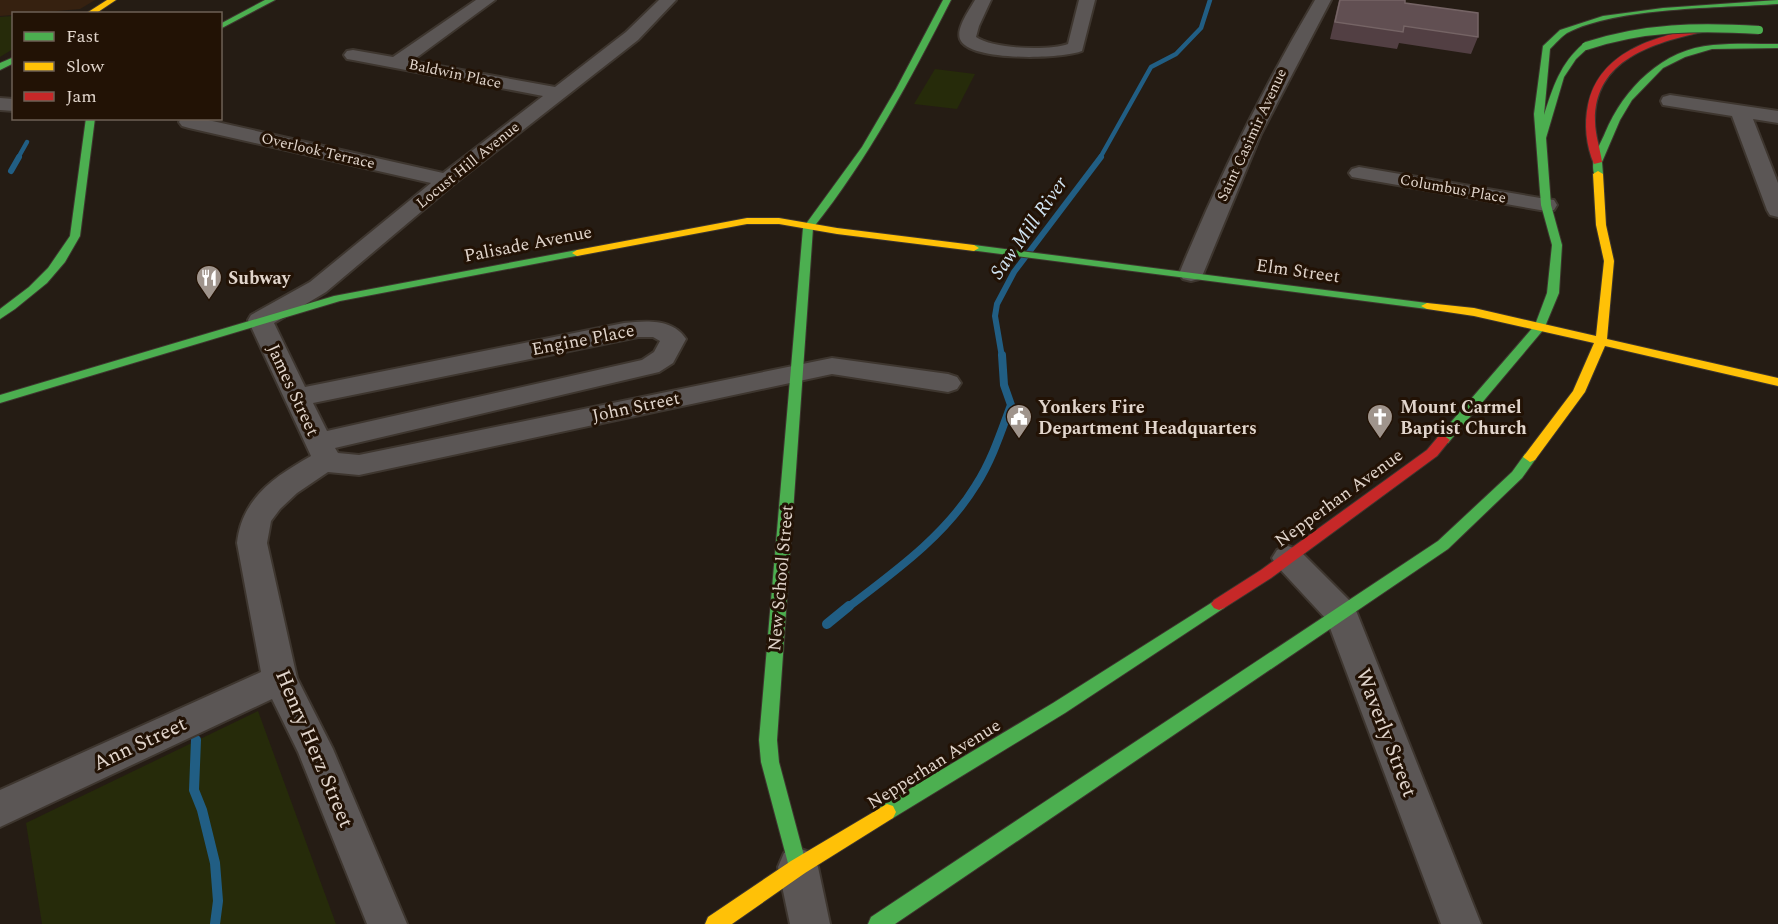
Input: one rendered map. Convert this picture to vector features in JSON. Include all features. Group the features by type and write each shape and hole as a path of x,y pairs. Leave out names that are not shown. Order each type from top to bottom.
{"main road":[{"path":"92,12 112,0"},
{"path":"222,26 271,0"},
{"path":"808,228 861,160 946,0"},
{"name":"Nepperhan Avenue","path":"715,924 798,867 1059,708 1288,558 1432,453 1540,326 1553,292 1557,245 1546,205 1539,114 1546,48 1563,32 1603,18 1663,10 1778,2"},
{"path":"878,924 1443,544 1517,476 1578,392 1601,342 1609,261 1601,225 1597,162 1589,119 1594,90 1609,66 1632,51 1661,38 1765,27 1673,29 1632,34 1586,46 1573,57 1560,77 1541,138"},
{"path":"1597,162 1615,120 1628,99 1660,66 1682,55 1712,47 1778,46"},
{"path":"0,315 42,282 62,262 71,248 75,236 91,120"},
{"name":"Palisade Avenue","path":"0,399 338,298 747,221 779,221 808,228"},
{"name":"Elm Street","path":"808,228 1191,274 1474,312 1778,382"},
{"name":"New School Street","path":"798,867 770,762 768,740 808,228"}],"street":[{"path":"398,62 487,0"},
{"name":"Locust Hill Avenue","path":"260,320 318,287 447,180 632,36 668,0"},
{"path":"983,0 967,32 968,39 972,43 994,48 1046,53 1072,51 1076,47 1087,0"},
{"name":"Saint Casimir Avenue","path":"1191,274 1243,150 1284,66 1323,0"},
{"name":"Baldwin Place","path":"353,55 557,93"},
{"path":"1670,101 1778,117"},
{"path":"1740,111 1778,210"},
{"name":"Overlook Terrace","path":"189,122 447,180"},
{"name":"Columbus Place","path":"1359,173 1546,205"},
{"name":"James Street","path":"260,320 322,452"},
{"name":"Engine Place","path":"296,398 624,331 656,328 665,331 673,339 664,357 650,366 322,452"},
{"name":"John Street","path":"322,452 335,465 359,465 832,366 948,382"},
{"name":"Henry Herz Street","path":"322,452 265,507 255,522 252,543 280,679 315,749 387,924"},
{"name":"Waverly Street","path":"1288,558 1341,613 1461,924"},
{"name":"Ann Street","path":"0,809 280,679"},
{"name":"New School Street","path":"798,867 810,924"}],"shaded area":[{"path":"0,0 95,0 80,9 12,12 12,15 0,16"}],"green space":[{"path":"12,16 12,50 0,57 0,17"},
{"path":"935,69 975,74 957,109 914,104"},
{"path":"258,711 336,924 42,924 26,823"}],"building":[{"path":"1340,0 1405,0 1405,3 1478,13 1478,37 1404,26 1403,32 1335,22"}],"waterway":[{"name":"Saw Mill River","path":"1100,158 1151,67 1176,54 1201,28 1210,0"},
{"name":"Saw Mill River","path":"18,158 27,142"},
{"name":"Saw Mill River","path":"11,171 19,157"},
{"name":"Saw Mill River","path":"1002,357 995,316 997,304 1014,272 1101,157"},
{"name":"Saw Mill River","path":"847,608 934,537 976,485 1000,436 1011,405 1004,385 1002,355"},
{"name":"Saw Mill River","path":"827,624 849,606"},
{"name":"Saw Mill River","path":"196,740 194,790 202,810 215,863 218,901 215,924"}],"traffic: fast":[{"path":"222,26 271,0"},
{"path":"808,228 849,175 867,147 901,89 947,0"},
{"path":"1541,138 1539,114 1546,48 1563,32 1603,18 1663,10 1778,2"},
{"path":"1586,46 1628,34 1671,29 1759,30"},
{"path":"1443,440 1540,326 1553,293 1557,245 1546,205 1541,138 1560,77 1573,57 1586,46"},
{"path":"1598,174 1597,162 1615,120 1628,99 1660,66 1682,55 1712,47 1778,46"},
{"path":"0,67 12,60"},
{"path":"0,315 33,290 52,271 75,236 91,120"},
{"path":"798,867 770,762 768,740 808,228"},
{"path":"974,248 1427,306"},
{"path":"0,399 338,298 577,253"},
{"path":"878,924 1443,545 1517,475 1530,457"},
{"path":"887,812 1059,708 1219,604"}],"traffic: slow":[{"path":"92,12 112,0"},
{"path":"1530,457 1579,392 1601,342 1609,261 1601,225 1598,174"},
{"path":"577,253 747,221 779,221 837,231 974,248"},
{"path":"1427,306 1474,312 1778,382"},
{"path":"715,924 798,867 887,812"}],"traffic: jam":[{"path":"1597,162 1590,117 1594,96 1602,79 1628,54 1661,39 1699,30"},
{"path":"1219,604 1266,574 1432,453 1443,440"}],"place":[{"name":"Subway","path":"209,301"},
{"name":"Yonkers Fire Department Headquarters","path":"1019,440"},
{"name":"Mount Carmel Baptist Church","path":"1380,440"}]}
